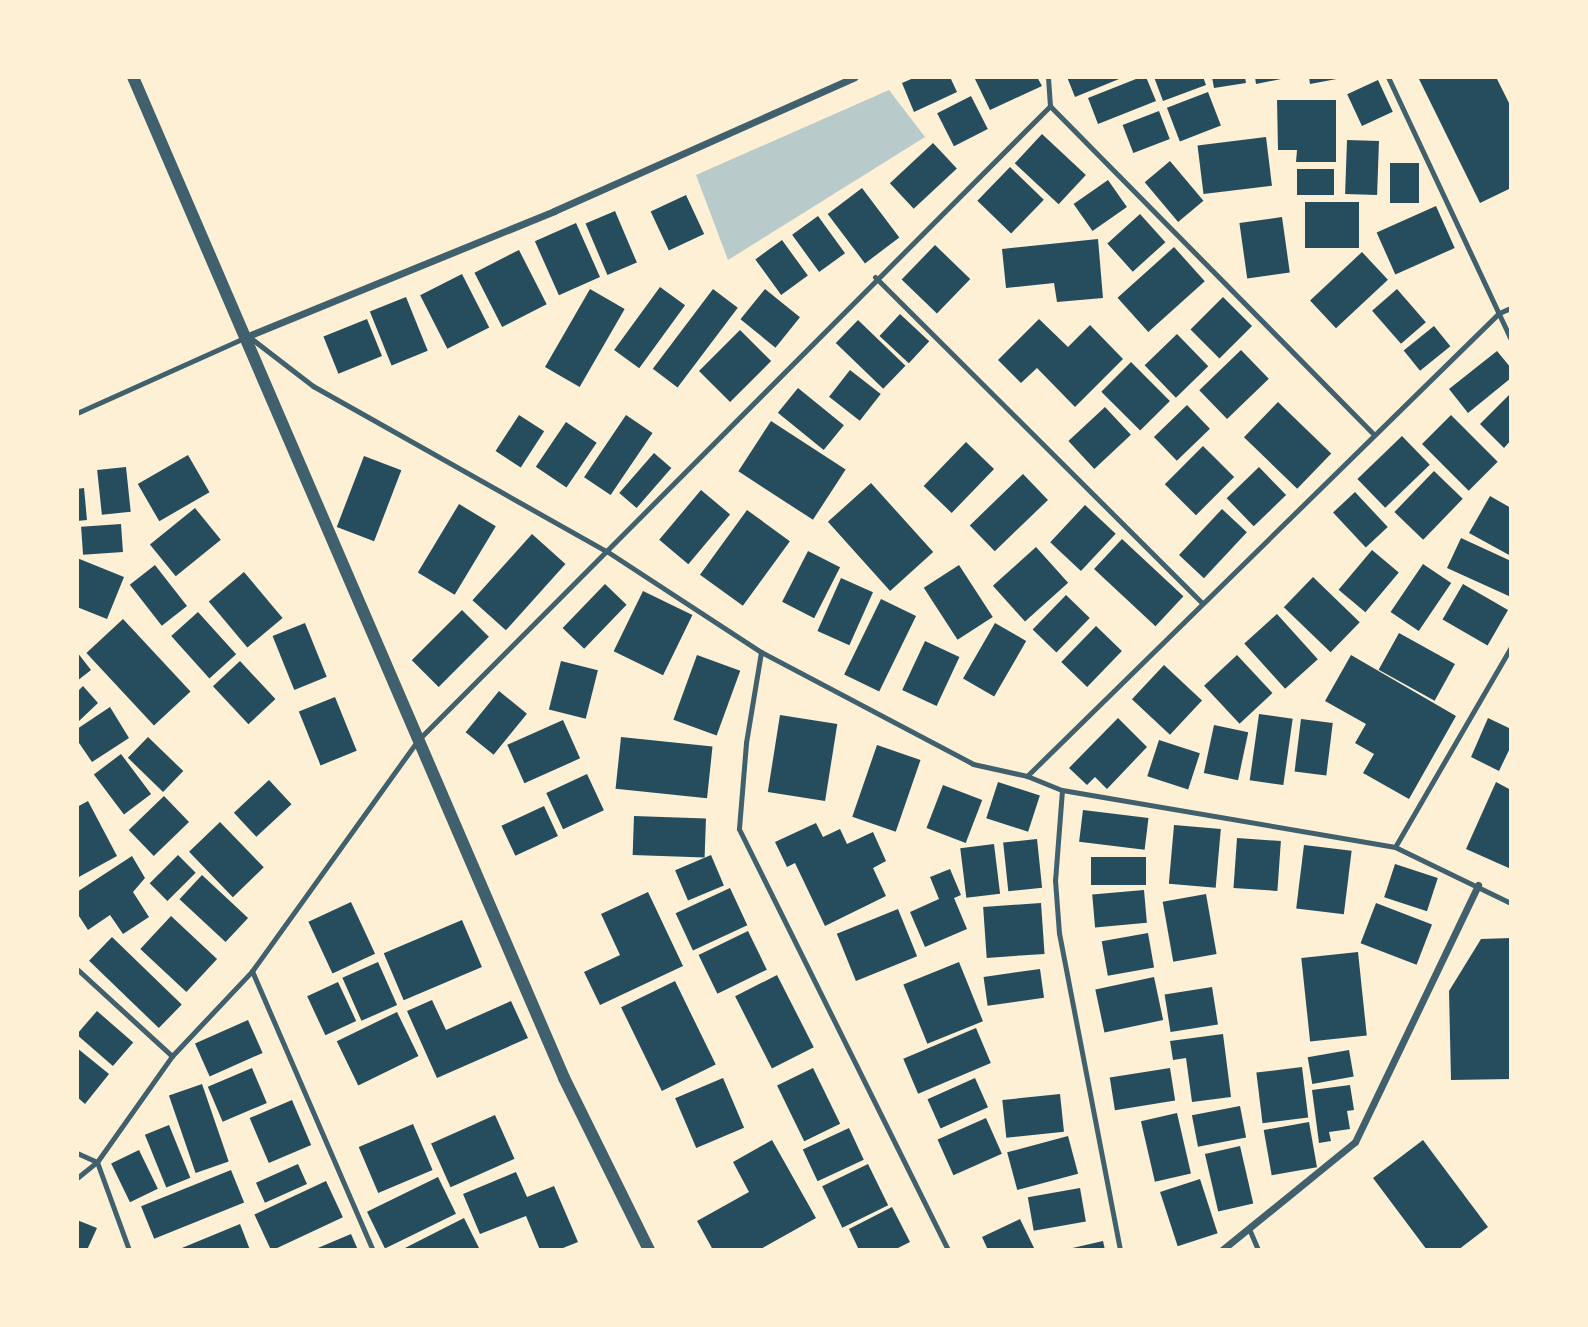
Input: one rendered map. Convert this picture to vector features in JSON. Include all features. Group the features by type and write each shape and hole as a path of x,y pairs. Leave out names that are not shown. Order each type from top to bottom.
{"street":[{"path":"133,77 247,336 417,741 564,1078 649,1250"},
{"path":"247,336 554,211 855,77"},
{"path":"1222,1250 1250,1231 1355,1142 1478,884"}],"lane":[{"path":"1048,77 1050,106 1374,434"},
{"path":"1388,77 1511,339"},
{"path":"77,1178 97,1161 172,1056 252,971 417,741 608,552 876,277 1050,106"},
{"path":"876,277 1201,602"},
{"path":"1027,776 1201,602 1499,313 1511,308"},
{"path":"77,413 247,336 313,386 608,552 761,652 973,764 1027,776 1062,790 1395,847 1478,884 1511,903"},
{"path":"1395,847 1511,647"},
{"path":"761,652 746,743 739,829 947,1250"},
{"path":"1062,790 1055,880 1059,933 1120,1250"},
{"path":"77,969 172,1056"},
{"path":"252,971 373,1250"},
{"path":"77,1153 97,1161 130,1250"},
{"path":"1250,1231 1258,1250"}],"shaded area":[{"path":"889,90 925,137 728,260 696,175"}],"building":[{"path":"916,77 950,77 957,92 914,112 902,83"},
{"path":"974,77 1037,77 1042,86 990,110"},
{"path":"1067,77 1124,77 1075,97"},
{"path":"1146,77 1156,101 1098,124 1088,98"},
{"path":"1154,77 1203,77 1206,85 1163,101"},
{"path":"1212,77 1245,77 1246,83 1214,88"},
{"path":"1255,77 1286,77 1286,78 1256,84"},
{"path":"1309,77 1342,77 1342,78 1310,84"},
{"path":"1418,77 1496,77 1511,107 1511,188 1480,203"},
{"path":"1378,80 1393,112 1362,126 1347,94"},
{"path":"1208,92 1221,126 1180,141 1167,108"},
{"path":"971,96 988,129 954,146 937,113"},
{"path":"1277,100 1336,100 1336,162 1296,162 1297,150 1278,150"},
{"path":"1159,111 1170,139 1133,153 1123,125"},
{"path":"1042,134 1086,175 1059,204 1015,163"},
{"path":"1266,137 1272,186 1203,194 1198,145"},
{"path":"1347,140 1379,141 1377,195 1345,194"},
{"path":"933,143 957,169 914,209 890,183"},
{"path":"1170,161 1203,201 1178,222 1145,182"},
{"path":"1390,163 1419,163 1419,203 1390,203"},
{"path":"1010,167 1044,200 1011,233 977,201"},
{"path":"1297,169 1334,169 1334,195 1297,195"},
{"path":"1108,180 1127,207 1093,231 1074,204"},
{"path":"862,188 899,238 865,263 828,214"},
{"path":"686,195 704,234 669,250 651,211"},
{"path":"1305,202 1359,202 1359,248 1305,248"},
{"path":"1436,206 1455,248 1395,274 1377,232"},
{"path":"615,211 637,263 607,275 586,224"},
{"path":"1140,214 1165,242 1133,272 1107,243"},
{"path":"818,216 845,253 819,272 792,235"},
{"path":"1282,217 1290,272 1247,278 1239,223"},
{"path":"576,223 600,277 559,295 535,241"},
{"path":"1098,239 1103,298 1057,302 1054,283 1006,288 1002,249"},
{"path":"782,240 808,276 781,295 755,259"},
{"path":"935,245 970,279 937,314 902,280"},
{"path":"1174,247 1205,281 1148,332 1118,298"},
{"path":"519,250 547,304 502,327 474,273"},
{"path":"1362,252 1388,280 1336,328 1310,300"},
{"path":"462,274 489,327 447,349 420,295"},
{"path":"660,287 685,305 639,368 614,350"},
{"path":"590,289 625,309 580,387 545,367"},
{"path":"713,289 738,308 678,388 653,369"},
{"path":"765,289 800,317 775,348 740,319"},
{"path":"1397,289 1426,322 1401,344 1372,311"},
{"path":"406,297 428,351 392,365 370,312"},
{"path":"1223,297 1252,326 1219,359 1190,330"},
{"path":"900,314 929,341 909,363 880,336"},
{"path":"367,319 382,356 338,374 323,337"},
{"path":"1039,319 1068,347 1090,325 1123,359 1075,407 1037,368 1021,383 998,360"},
{"path":"858,320 905,366 883,389 836,343"},
{"path":"1434,326 1450,346 1420,371 1404,351"},
{"path":"740,330 771,361 730,402 699,371"},
{"path":"1177,334 1208,366 1176,398 1145,365"},
{"path":"1241,350 1269,379 1227,419 1199,390"},
{"path":"1497,351 1511,368 1511,378 1468,413 1449,389"},
{"path":"1131,362 1170,401 1140,431 1101,392"},
{"path":"850,370 881,394 860,421 829,397"},
{"path":"798,388 844,425 824,450 778,413"},
{"path":"1511,393 1511,440 1504,448 1480,424"},
{"path":"1278,402 1331,453 1297,489 1244,437"},
{"path":"1187,405 1210,429 1177,461 1154,437"},
{"path":"1105,407 1131,435 1094,469 1068,441"},
{"path":"519,415 544,431 521,467 496,451"},
{"path":"626,415 653,433 611,495 584,477"},
{"path":"1451,415 1498,462 1469,491 1422,444"},
{"path":"771,421 846,469 813,520 738,471"},
{"path":"566,422 597,443 566,487 536,467"},
{"path":"1402,436 1430,465 1385,508 1357,479"},
{"path":"966,442 994,469 952,513 924,486"},
{"path":"1203,446 1234,477 1196,515 1165,484"},
{"path":"654,453 671,468 637,508 619,493"},
{"path":"188,455 210,492 159,521 138,484"},
{"path":"364,456 401,470 374,541 337,527"},
{"path":"126,467 131,512 102,515 97,470"},
{"path":"1259,467 1286,495 1254,526 1227,498"},
{"path":"1434,471 1463,499 1423,540 1394,512"},
{"path":"1023,474 1048,500 995,551 970,525"},
{"path":"871,483 933,552 890,591 828,522"},
{"path":"84,488 87,520 77,521 77,489"},
{"path":"701,490 730,514 688,564 659,540"},
{"path":"1355,492 1388,527 1366,548 1333,512"},
{"path":"1490,496 1511,508 1511,556 1469,533"},
{"path":"459,504 496,526 455,595 418,573"},
{"path":"1085,505 1116,534 1081,571 1050,542"},
{"path":"195,508 221,540 176,576 150,545"},
{"path":"1222,509 1247,532 1204,578 1179,555"},
{"path":"747,510 790,541 743,606 700,575"},
{"path":"121,524 123,552 83,555 81,527"},
{"path":"532,534 565,564 506,630 472,600"},
{"path":"1461,538 1511,561 1511,597 1447,568"},
{"path":"1122,539 1183,596 1155,626 1094,569"},
{"path":"1036,547 1068,583 1025,621 993,586"},
{"path":"1372,550 1399,572 1365,612 1339,590"},
{"path":"808,551 840,567 814,618 782,602"},
{"path":"77,558 124,577 107,619 77,607"},
{"path":"1423,564 1451,583 1419,631 1391,612"},
{"path":"155,565 187,606 162,626 130,585"},
{"path":"959,565 993,617 958,640 924,588"},
{"path":"244,572 283,618 247,648 209,602"},
{"path":"1313,577 1360,622 1331,652 1284,607"},
{"path":"841,578 873,592 849,645 817,631"},
{"path":"605,584 627,605 584,649 563,628"},
{"path":"1463,584 1508,610 1488,646 1442,620"},
{"path":"643,591 692,615 663,675 614,651"},
{"path":"1066,595 1090,618 1056,652 1033,630"},
{"path":"881,599 916,616 879,692 844,674"},
{"path":"462,610 489,637 439,687 412,660"},
{"path":"198,612 236,654 209,678 171,636"},
{"path":"1277,614 1318,659 1285,689 1244,643"},
{"path":"123,619 191,691 154,726 86,653"},
{"path":"305,623 327,677 294,690 273,636"},
{"path":"995,623 1026,641 994,696 963,678"},
{"path":"1096,626 1122,651 1087,687 1061,662"},
{"path":"1399,633 1455,664 1435,701 1379,670"},
{"path":"925,641 959,657 937,706 902,690"},
{"path":"77,652 91,670 77,681"},
{"path":"697,655 740,671 717,736 673,720"},
{"path":"1237,655 1272,693 1240,724 1204,686"},
{"path":"1351,655 1456,716 1409,799 1363,773 1374,754 1355,743 1366,724 1325,701"},
{"path":"240,661 275,699 248,724 213,686"},
{"path":"561,661 598,670 586,719 549,710"},
{"path":"1164,665 1202,700 1170,735 1132,699"},
{"path":"83,686 98,703 79,721 77,692"},
{"path":"499,691 527,714 494,755 466,732"},
{"path":"335,697 357,751 321,765 299,712"},
{"path":"110,707 129,738 92,762 77,740 77,729"},
{"path":"1259,714 1293,719 1283,785 1250,780"},
{"path":"780,715 837,724 825,801 768,792"},
{"path":"1118,718 1147,747 1107,789 1095,777 1087,785 1069,768"},
{"path":"1488,718 1511,729 1511,746 1499,771 1471,757"},
{"path":"1301,719 1333,723 1326,776 1295,772"},
{"path":"563,720 580,758 524,783 507,745"},
{"path":"1214,725 1248,732 1238,780 1204,773"},
{"path":"148,737 183,771 163,792 128,758"},
{"path":"621,737 712,747 707,798 616,789"},
{"path":"1159,740 1200,753 1188,789 1147,776"},
{"path":"877,745 920,760 896,832 852,817"},
{"path":"121,754 151,794 124,814 94,774"},
{"path":"587,774 604,810 563,829 546,793"},
{"path":"269,780 292,804 256,837 234,813"},
{"path":"998,782 1040,796 1028,832 986,818"},
{"path":"1496,782 1511,790 1511,869 1466,849"},
{"path":"943,785 982,800 966,843 927,828"},
{"path":"164,796 189,822 154,856 129,830"},
{"path":"88,801 117,856 77,878 77,807"},
{"path":"544,806 558,836 515,856 501,826"},
{"path":"1083,810 1149,818 1145,850 1079,842"},
{"path":"634,816 706,819 705,857 633,855"},
{"path":"220,822 264,867 233,897 189,852"},
{"path":"816,823 823,837 840,829 847,844 873,832 886,861 873,868 886,896 825,926 795,863 787,867 775,842"},
{"path":"1174,825 1221,829 1216,888 1169,884"},
{"path":"1237,838 1281,841 1277,891 1234,888"},
{"path":"1037,839 1042,888 1008,891 1003,843"},
{"path":"994,844 1000,894 966,898 960,848"},
{"path":"1304,845 1352,851 1344,914 1296,909"},
{"path":"178,855 196,873 167,901 150,883"},
{"path":"711,855 724,885 688,901 675,870"},
{"path":"132,856 145,878 133,892 149,917 123,934 110,915 88,930 77,913 77,892"},
{"path":"1091,857 1146,857 1146,885 1091,885"},
{"path":"1395,864 1438,878 1427,911 1384,897"},
{"path":"950,869 961,895 954,898 967,929 925,947 910,912 939,899 930,877"},
{"path":"202,875 248,918 226,942 179,899"},
{"path":"730,888 747,925 693,951 676,913"},
{"path":"1144,890 1147,923 1095,927 1092,895"},
{"path":"648,892 683,966 600,1005 584,972 620,955 601,914"},
{"path":"1206,894 1217,954 1173,962 1163,902"},
{"path":"351,902 375,954 332,974 308,922"},
{"path":"1041,903 1045,954 987,958 983,907"},
{"path":"1376,903 1432,925 1417,965 1361,943"},
{"path":"898,909 917,956 856,981 837,934"},
{"path":"171,916 217,959 186,992 140,949"},
{"path":"462,920 482,967 404,1000 384,953"},
{"path":"748,931 767,970 717,994 699,955"},
{"path":"1148,933 1154,967 1108,976 1102,941"},
{"path":"112,937 182,1004 159,1028 89,961"},
{"path":"1511,938 1511,1079 1451,1080 1449,991 1481,939"},
{"path":"1358,952 1367,1036 1310,1041 1301,958"},
{"path":"378,962 397,1005 361,1021 342,978"},
{"path":"959,962 983,1021 927,1044 903,984"},
{"path":"1040,969 1044,998 988,1006 984,977"},
{"path":"777,975 814,1047 772,1069 735,996"},
{"path":"1154,977 1163,1020 1104,1033 1095,989"},
{"path":"675,981 716,1065 662,1091 621,1007"},
{"path":"338,982 356,1021 325,1035 307,996"},
{"path":"1212,987 1218,1025 1171,1032 1165,995"},
{"path":"432,1000 446,1030 511,1001 528,1038 437,1078 407,1011"},
{"path":"97,1011 133,1042 113,1066 77,1035"},
{"path":"397,1012 418,1056 358,1085 337,1041"},
{"path":"248,1020 263,1053 210,1076 195,1044"},
{"path":"976,1028 991,1063 918,1094 903,1059"},
{"path":"1223,1034 1231,1097 1192,1102 1186,1058 1173,1060 1170,1041"},
{"path":"77,1048 109,1074 85,1104 77,1097"},
{"path":"1349,1050 1354,1077 1312,1084 1308,1057"},
{"path":"1302,1067 1308,1118 1263,1123 1256,1073"},
{"path":"252,1068 267,1103 223,1122 208,1087"},
{"path":"813,1068 840,1124 804,1141 777,1086"},
{"path":"1170,1068 1175,1101 1115,1110 1110,1078"},
{"path":"723,1078 744,1128 696,1148 675,1098"},
{"path":"975,1078 988,1107 941,1128 927,1099"},
{"path":"202,1084 229,1162 196,1173 169,1095"},
{"path":"1350,1085 1354,1110 1347,1111 1350,1129 1329,1132 1331,1141 1319,1143 1312,1090"},
{"path":"1060,1094 1064,1132 1006,1138 1002,1100"},
{"path":"292,1100 311,1145 269,1163 250,1118"},
{"path":"1240,1106 1246,1137 1198,1147 1192,1115"},
{"path":"1177,1113 1191,1173 1155,1182 1141,1121"},
{"path":"495,1115 515,1159 451,1187 431,1143"},
{"path":"986,1118 1002,1154 953,1175 938,1140"},
{"path":"1309,1122 1317,1167 1272,1175 1264,1130"},
{"path":"413,1124 433,1170 378,1193 359,1147"},
{"path":"169,1125 190,1178 166,1188 145,1135"},
{"path":"849,1128 864,1160 818,1181 803,1150"},
{"path":"1068,1136 1078,1174 1017,1190 1007,1152"},
{"path":"772,1140 816,1218 759,1250 713,1250 697,1221 749,1192 733,1162"},
{"path":"1423,1140 1488,1227 1458,1250 1427,1250 1373,1178"},
{"path":"1240,1146 1253,1203 1218,1212 1205,1154"},
{"path":"139,1150 158,1189 130,1202 111,1164"},
{"path":"298,1164 307,1184 265,1203 256,1183"},
{"path":"868,1164 888,1205 842,1228 822,1186"},
{"path":"231,1170 244,1202 154,1239 141,1206"},
{"path":"516,1172 527,1197 554,1186 578,1242 558,1250 540,1250 526,1216 480,1234 463,1194"},
{"path":"438,1177 456,1214 385,1248 367,1212"},
{"path":"1200,1179 1218,1233 1178,1246 1160,1192"},
{"path":"326,1181 343,1217 271,1250 254,1214"},
{"path":"1080,1188 1086,1221 1034,1231 1028,1197"},
{"path":"892,1207 910,1242 894,1250 859,1250 849,1229"},
{"path":"464,1218 480,1250 401,1250"},
{"path":"1020,1219 1035,1250 988,1250 982,1237"},
{"path":"77,1220 97,1228 87,1250 77,1250"},
{"path":"240,1224 250,1250 177,1250"},
{"path":"351,1234 358,1250 313,1250"},
{"path":"1103,1241 1105,1250 1068,1249"}]}
